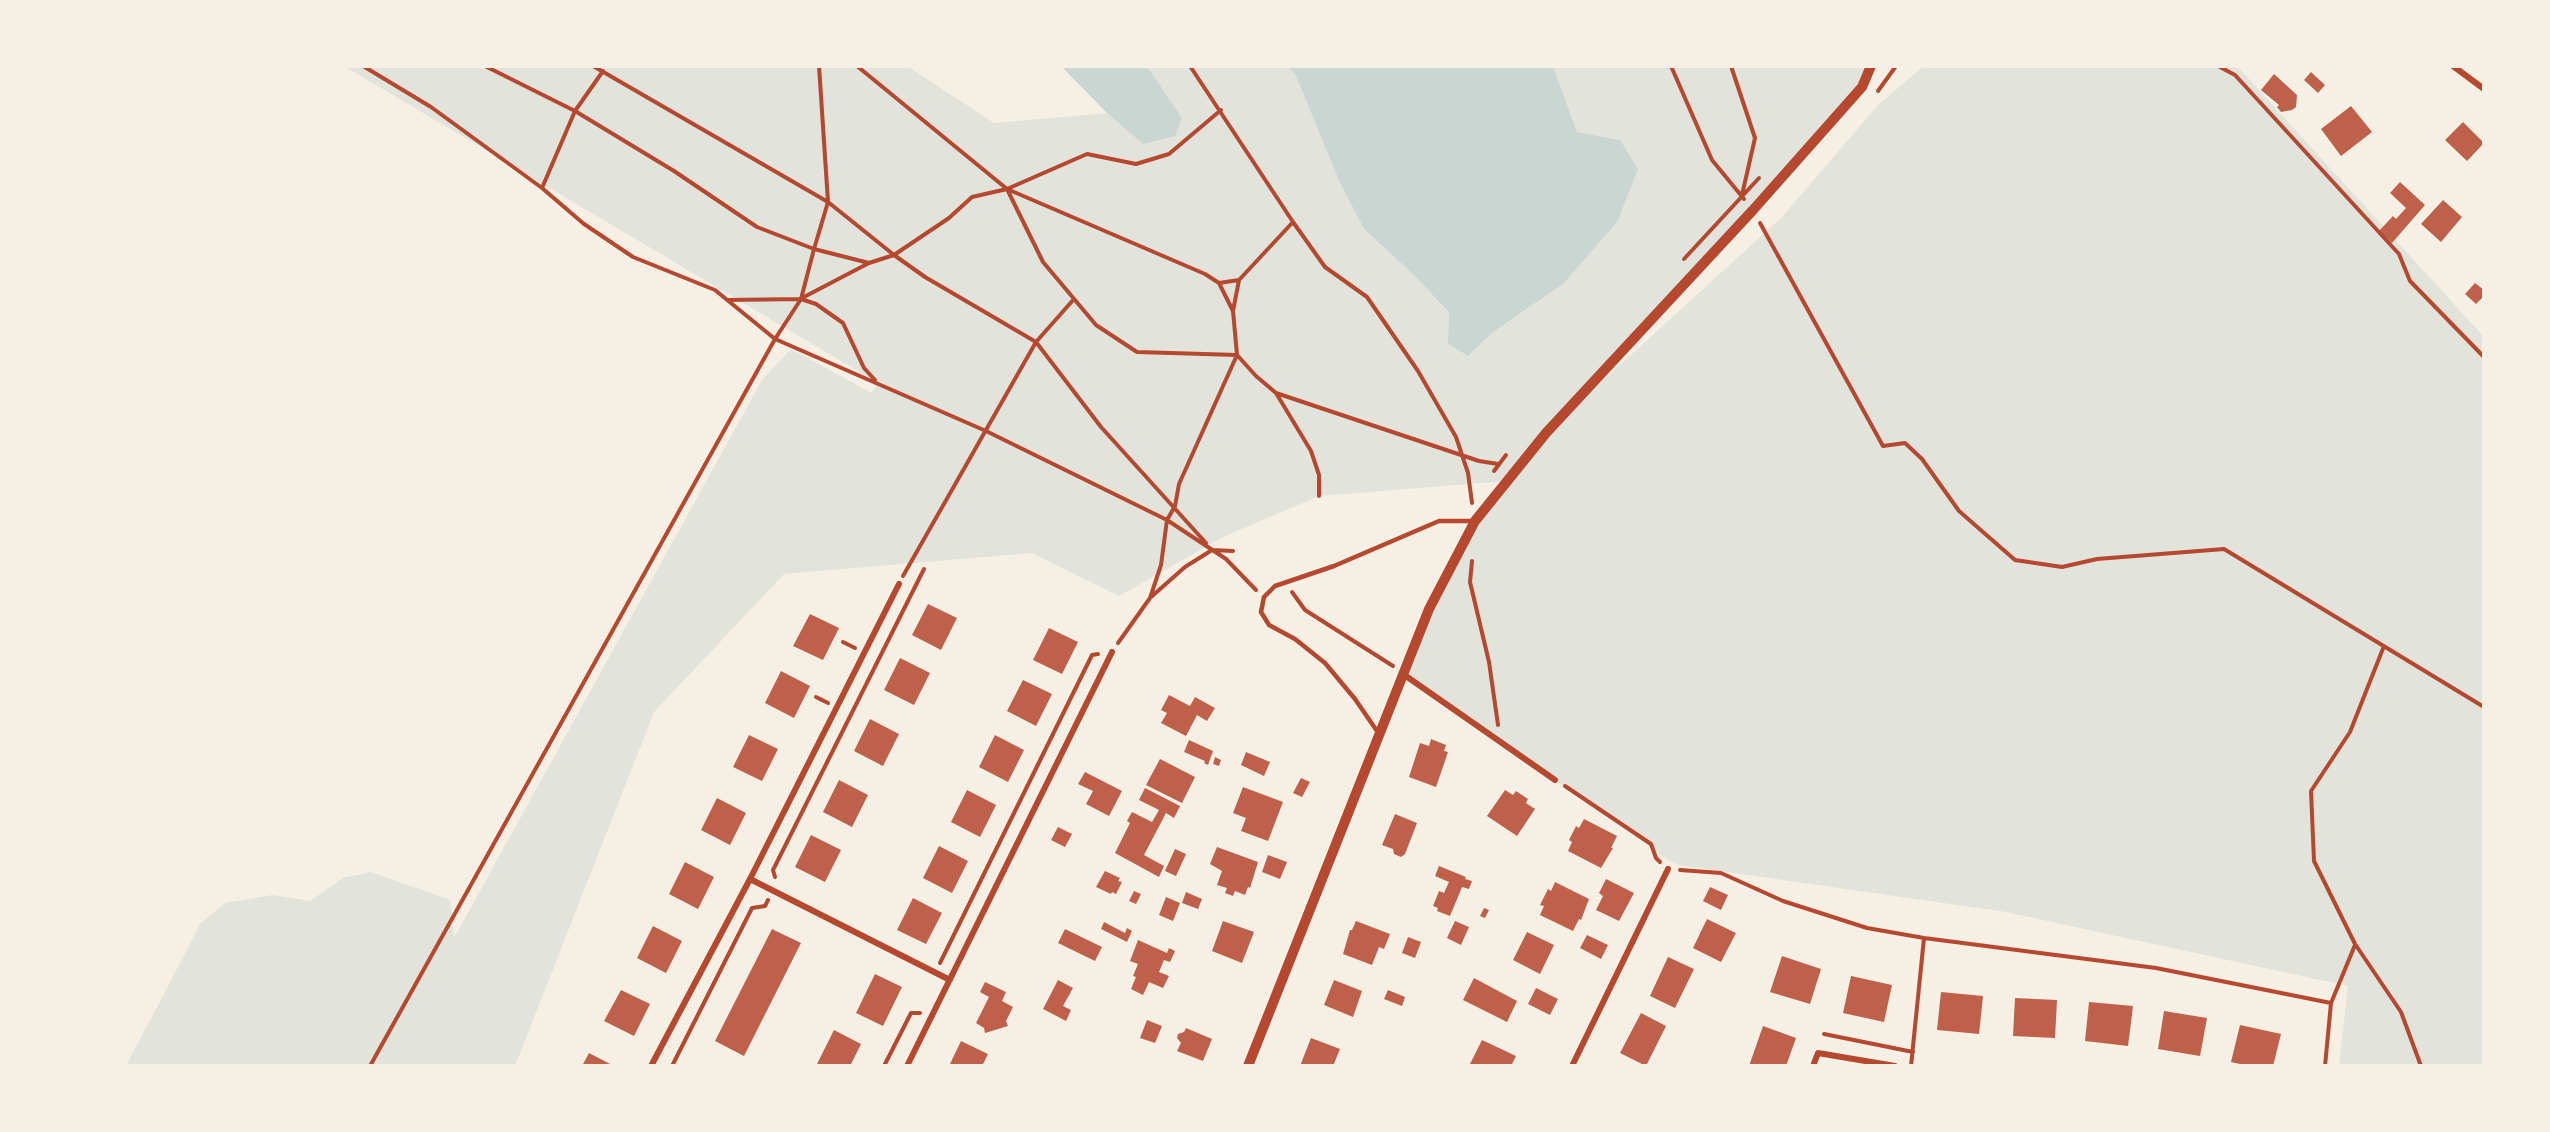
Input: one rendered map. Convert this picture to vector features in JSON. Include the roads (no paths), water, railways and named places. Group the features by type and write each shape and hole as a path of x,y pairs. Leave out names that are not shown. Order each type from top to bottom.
{"street":[{"path":"1248,1066 1429,609 1475,521 1546,433 1753,210 1862,87 1871,66"},
{"path":"2453,66 2484,89"},
{"path":"651,1066 750,879 899,584"},
{"path":"907,1066 1112,652"},
{"path":"1403,674 1556,780"},
{"path":"1572,1066 1668,869"},
{"path":"750,879 950,980"},
{"path":"1813,1066 1818,1053 1895,1066"}],"lane":[{"path":"1379,734 1325,663 1295,639 1269,625 1261,612 1263,597 1275,586 1334,566 1439,521 1475,521"}]}
